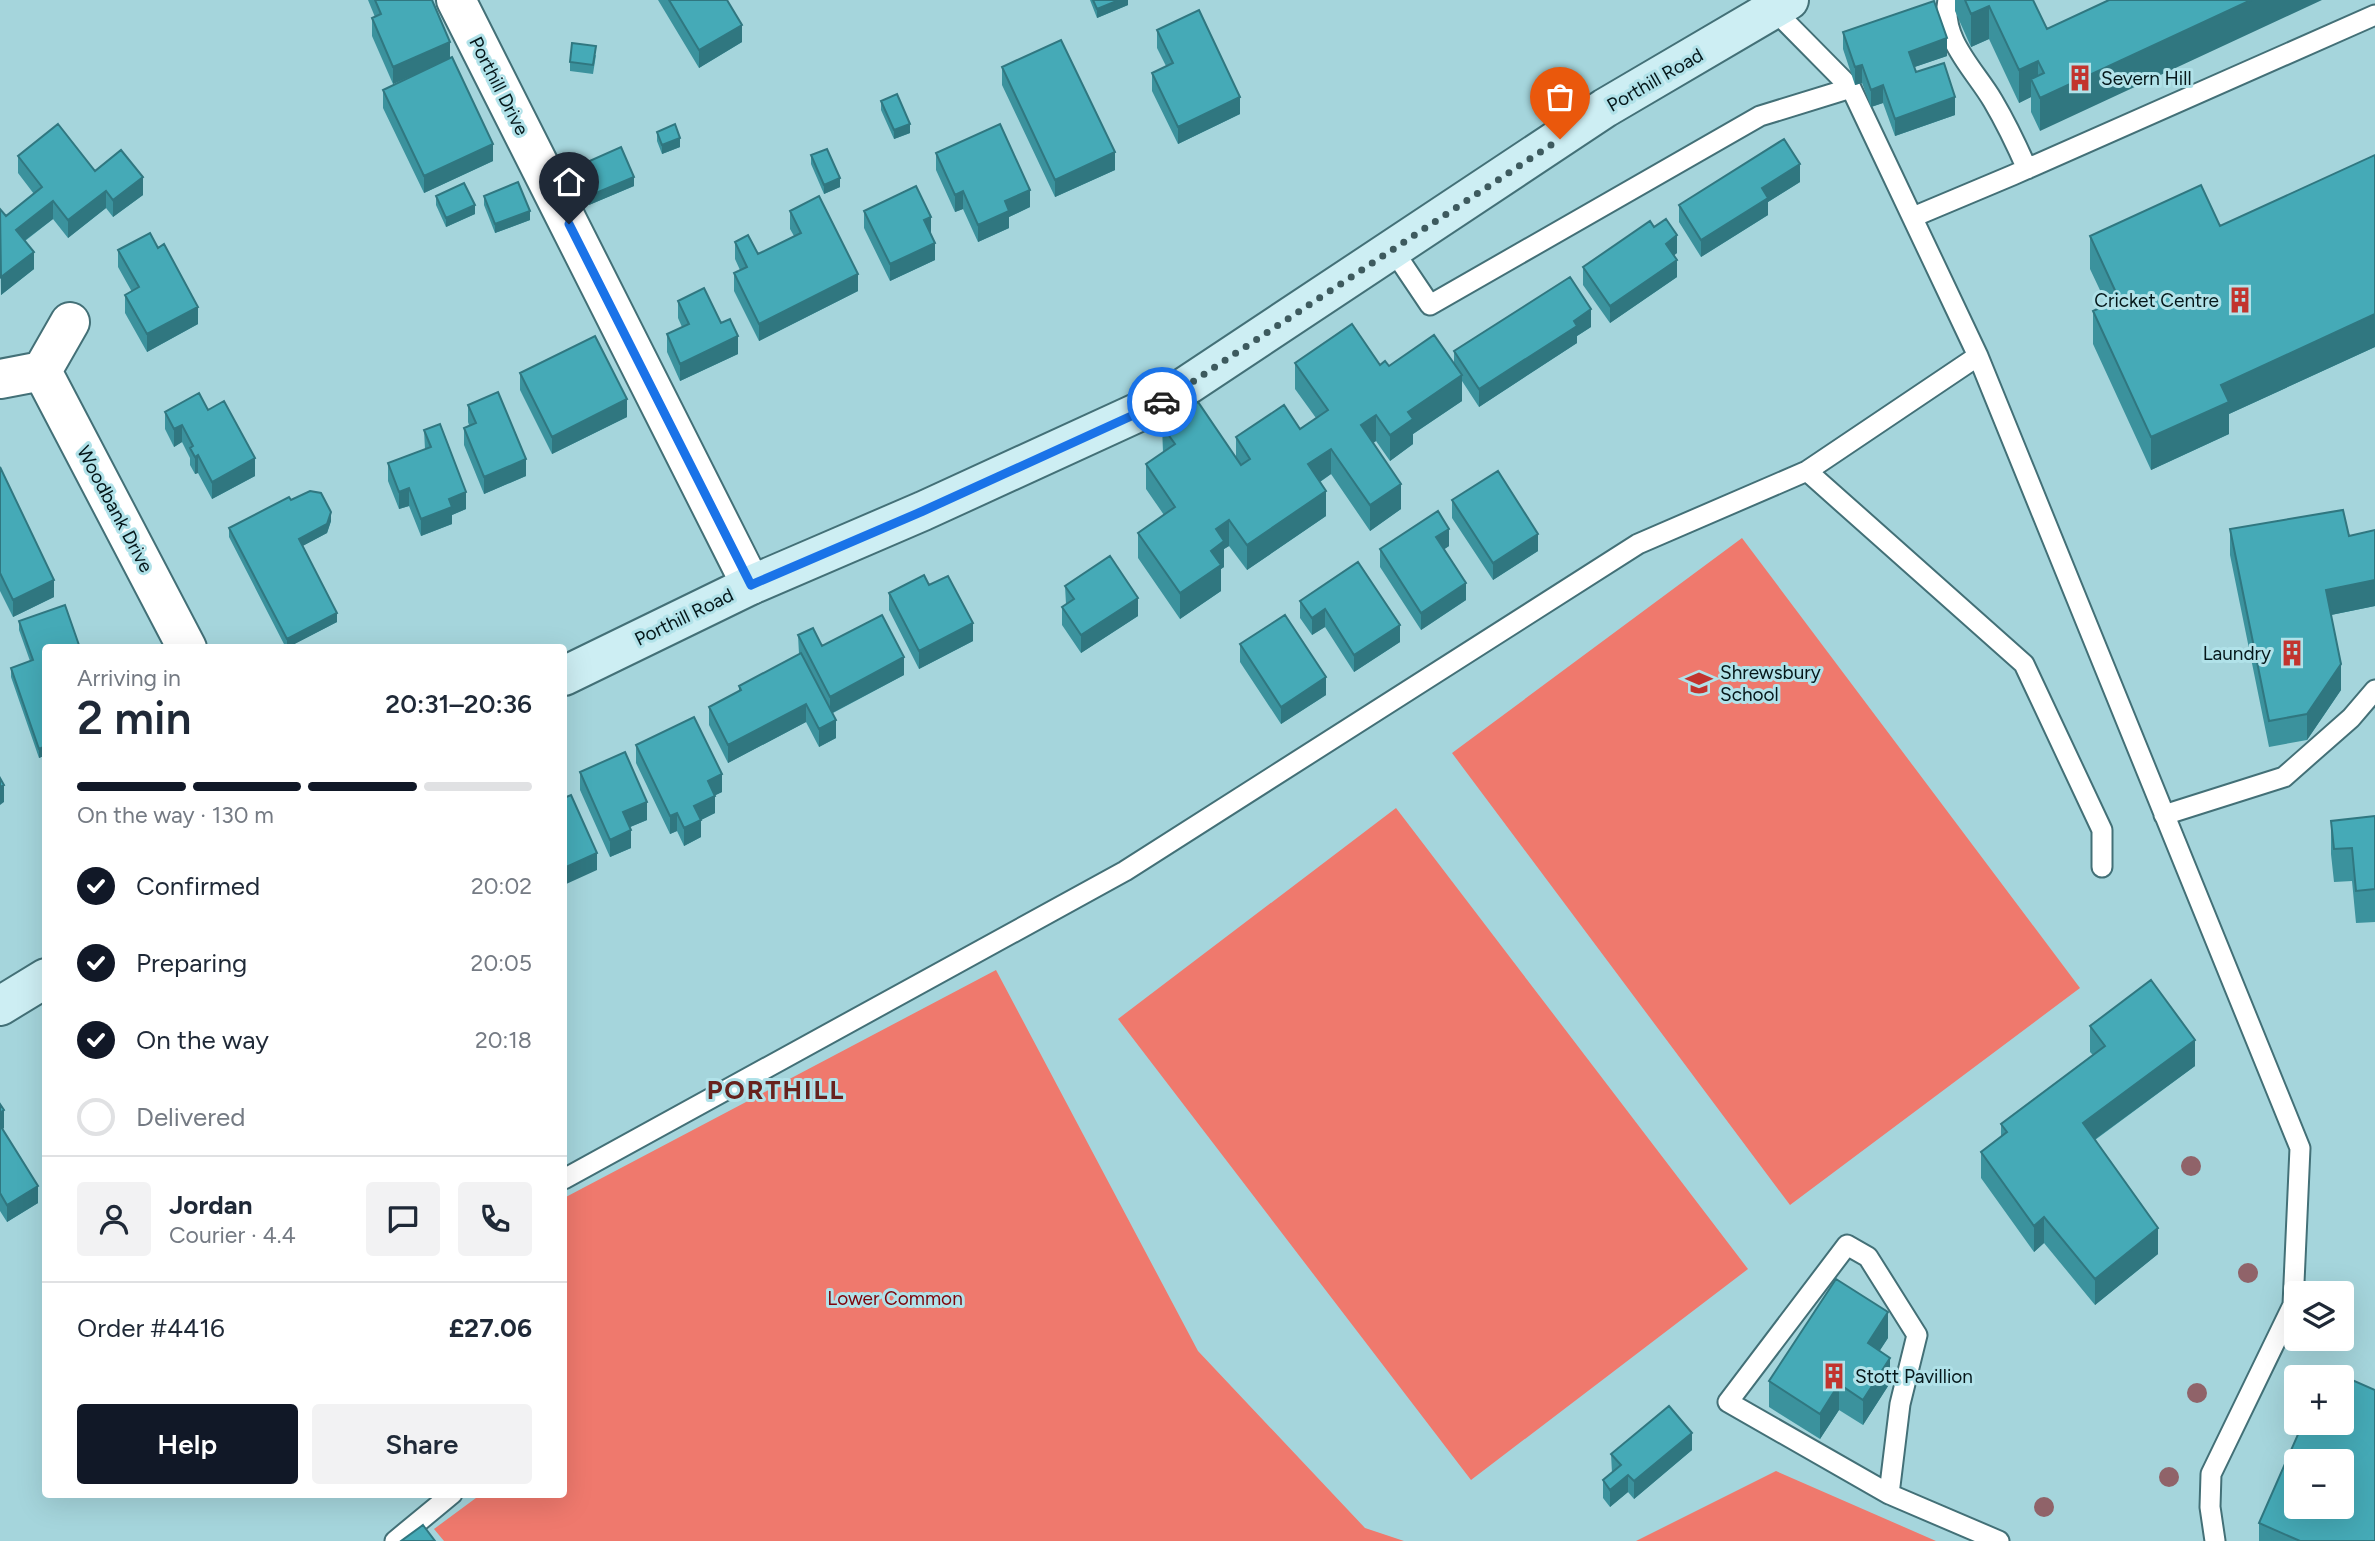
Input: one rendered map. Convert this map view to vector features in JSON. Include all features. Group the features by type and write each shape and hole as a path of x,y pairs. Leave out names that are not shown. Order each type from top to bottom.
{"street":[{"name":"Porthill Drive","path":"456,0 751,585"},
{"name":"Porthill Road","path":"567,675 751,585 923,511 1165,400 1605,108 1782,5"},
{"path":"0,379 42,371 70,322"},
{"name":"Woodbank Drive","path":"42,371 185,644"},
{"path":"0,1006 42,980"}],"lane":[{"path":"1948,0 1945,15 1958,48 1991,97 2027,169"},
{"path":"1782,5 1851,88 1978,356 2300,1148 2293,1305 2211,1474 2210,1507 2215,1541"},
{"path":"1913,217 2375,15"},
{"path":"1393,250 1430,305 1759,116 1851,88"},
{"path":"567,1177 1125,871 1638,544 1807,471 1978,356"},
{"path":"1807,471 2024,664 2102,830 2102,867"},
{"path":"2164,815 2284,777 2351,719 2375,690"},
{"path":"1889,1494 1900,1404 1917,1335 1868,1257 1847,1245 1728,1402 1889,1494 1999,1541"},
{"path":"395,1541 447,1498"}],"green space":[{"path":"1742,538 2080,988 1790,1205 1452,753"},
{"path":"1396,808 1748,1269 1471,1480 1118,1019"},
{"name":"Lower Common","path":"996,970 1198,1351 1365,1528 1404,1541 444,1541 434,1529 476,1498 567,1498 567,1196"},
{"path":"1776,1471 1936,1541 1636,1541"}],"building":[{"path":"375,0 432,0 450,42 393,67 372,18 381,14"},
{"path":"669,0 727,0 742,25 699,50"},
{"path":"1093,0 1119,0 1097,9"},
{"path":"1965,0 2033,0 2047,29 2109,0 2251,0 2040,98 2031,79 2044,73 2038,61 2019,70 1989,6 1971,14"},
{"path":"1934,1 1947,38 1909,52 1916,72 1944,63 1955,97 1895,119 1883,85 1871,90 1862,65 1855,67 1843,32"},
{"path":"1199,10 1240,97 1178,127 1152,73 1173,63 1157,30"},
{"path":"1061,40 1115,152 1055,180 1002,67"},
{"path":"572,43 596,46 593,65 570,62"},
{"path":"452,57 493,144 424,176 383,90"},
{"path":"897,94 910,124 894,130 881,101"},
{"path":"58,124 95,171 121,150 143,177 113,200 106,191 68,220 53,201 16,230 34,252 1,277 0,209 6,216 42,187 18,156"},
{"path":"675,124 680,138 662,145 657,132"},
{"path":"1000,124 1030,190 1005,201 1009,211 978,225 963,191 955,195 936,153"},
{"path":"1784,139 1800,164 1762,188 1768,198 1701,240 1679,205"},
{"path":"621,147 634,177 589,196 576,167"},
{"path":"827,149 840,178 824,185 811,155"},
{"name":"Cricket Centre","path":"2375,155 2375,314 2221,385 2229,402 2151,437 2093,311 2119,299 2090,236 2201,185 2220,226"},
{"path":"518,182 530,211 495,224 484,196"},
{"path":"464,183 475,205 446,218 436,196"},
{"path":"916,186 931,217 924,220 935,243 890,264 864,211"},
{"path":"819,196 858,274 759,324 734,273 747,267 735,242 748,235 758,254 801,233 790,211"},
{"path":"1666,219 1677,235 1666,244 1677,260 1610,306 1583,267 1650,221 1654,227"},
{"path":"150,233 158,248 164,244 198,307 147,334 125,295 139,287 118,250"},
{"path":"1570,277 1591,309 1574,321 1577,326 1479,389 1454,351"},
{"path":"704,288 721,323 730,319 738,336 680,364 667,334 689,324 678,301"},
{"path":"1352,324 1380,365 1385,361 1389,366 1434,335 1462,375 1408,412 1413,419 1390,435 1376,415 1361,425 1401,484 1370,505 1331,449 1308,464 1326,491 1247,545 1229,520 1216,529 1224,541 1211,551 1221,565 1180,593 1138,533 1175,507 1146,464 1175,444 1162,426 1198,402 1241,465 1250,459 1236,437 1284,405 1300,429 1328,410 1295,363"},
{"path":"595,336 627,399 552,437 520,373"},
{"path":"498,392 526,459 484,477 464,428 476,423 468,405"},
{"path":"199,393 208,410 224,401 255,458 212,482 198,455 195,457 190,448 193,446 182,425 174,429 165,412"},
{"path":"440,424 466,492 449,499 452,507 421,519 409,488 399,492 388,463 431,447 424,430"},
{"path":"0,467 54,580 13,600 0,573"},
{"path":"1498,471 1538,534 1493,563 1452,500"},
{"path":"310,491 321,493 331,512 327,524 299,539 337,613 287,639 229,528 289,497 291,500"},
{"name":"Laundry","path":"2343,510 2349,536 2375,530 2375,580 2326,590 2341,664 2307,714 2269,721 2230,529"},
{"path":"1438,511 1449,529 1436,537 1466,583 1421,613 1380,549"},
{"path":"1110,556 1138,598 1081,635 1062,607 1074,599 1065,586"},
{"path":"1358,562 1400,625 1354,655 1325,609 1312,618 1300,601"},
{"path":"924,575 929,585 948,576 973,623 919,651 889,593"},
{"path":"65,605 79,644 42,644 42,748 39,749 11,668 33,660 19,621"},
{"path":"882,615 904,657 830,697 798,635 813,628 822,646"},
{"path":"1285,615 1326,677 1281,707 1240,644"},
{"path":"801,653 836,720 819,729 806,704 728,745 709,707 741,690 739,686"},
{"path":"694,717 722,774 708,781 715,796 694,806 701,820 684,828 677,813 670,816 636,745"},
{"path":"625,752 647,802 623,812 631,830 610,840 580,772"},
{"path":"571,795 597,853 567,867 567,797"},
{"path":"2375,816 2375,889 2356,891 2352,848 2334,849 2331,821"},
{"path":"2151,980 2195,1040 2083,1123 2158,1228 2095,1279 2044,1217 2034,1226 1981,1152 2007,1132 2001,1124 2105,1046 2090,1026"},
{"path":"0,1125 38,1186 7,1205 0,1193"},
{"name":"Stott Pavillion","path":"1836,1279 1888,1312 1868,1343 1890,1358 1863,1400 1839,1384 1820,1414 1769,1381"},
{"path":"2354,1381 2375,1390 2375,1541 2300,1541 2259,1523 2284,1466 2284,1519 2354,1519 2354,1449 2292,1449 2298,1435 2354,1435"},
{"path":"1669,1406 1692,1433 1634,1481 1628,1475 1610,1490 1603,1480 1621,1465 1611,1454"},
{"path":"423,1525 435,1541 401,1541"}],"way so far":[{"path":"1162,402 1560,139"}],"place":[{"name":"Severn Hill","path":"2080,78"},
{"name":"Cricket Centre","path":"2240,300"},
{"name":"Laundry","path":"2292,653"},
{"name":"Shrewsbury School","path":"1699,683"},
{"name":"Stott Pavillion","path":"1834,1376"}],"district":[{"name":"PORTHILL","path":"776,1090"}],"route":[{"path":"569,224 751,585 923,511 1162,402"}]}
